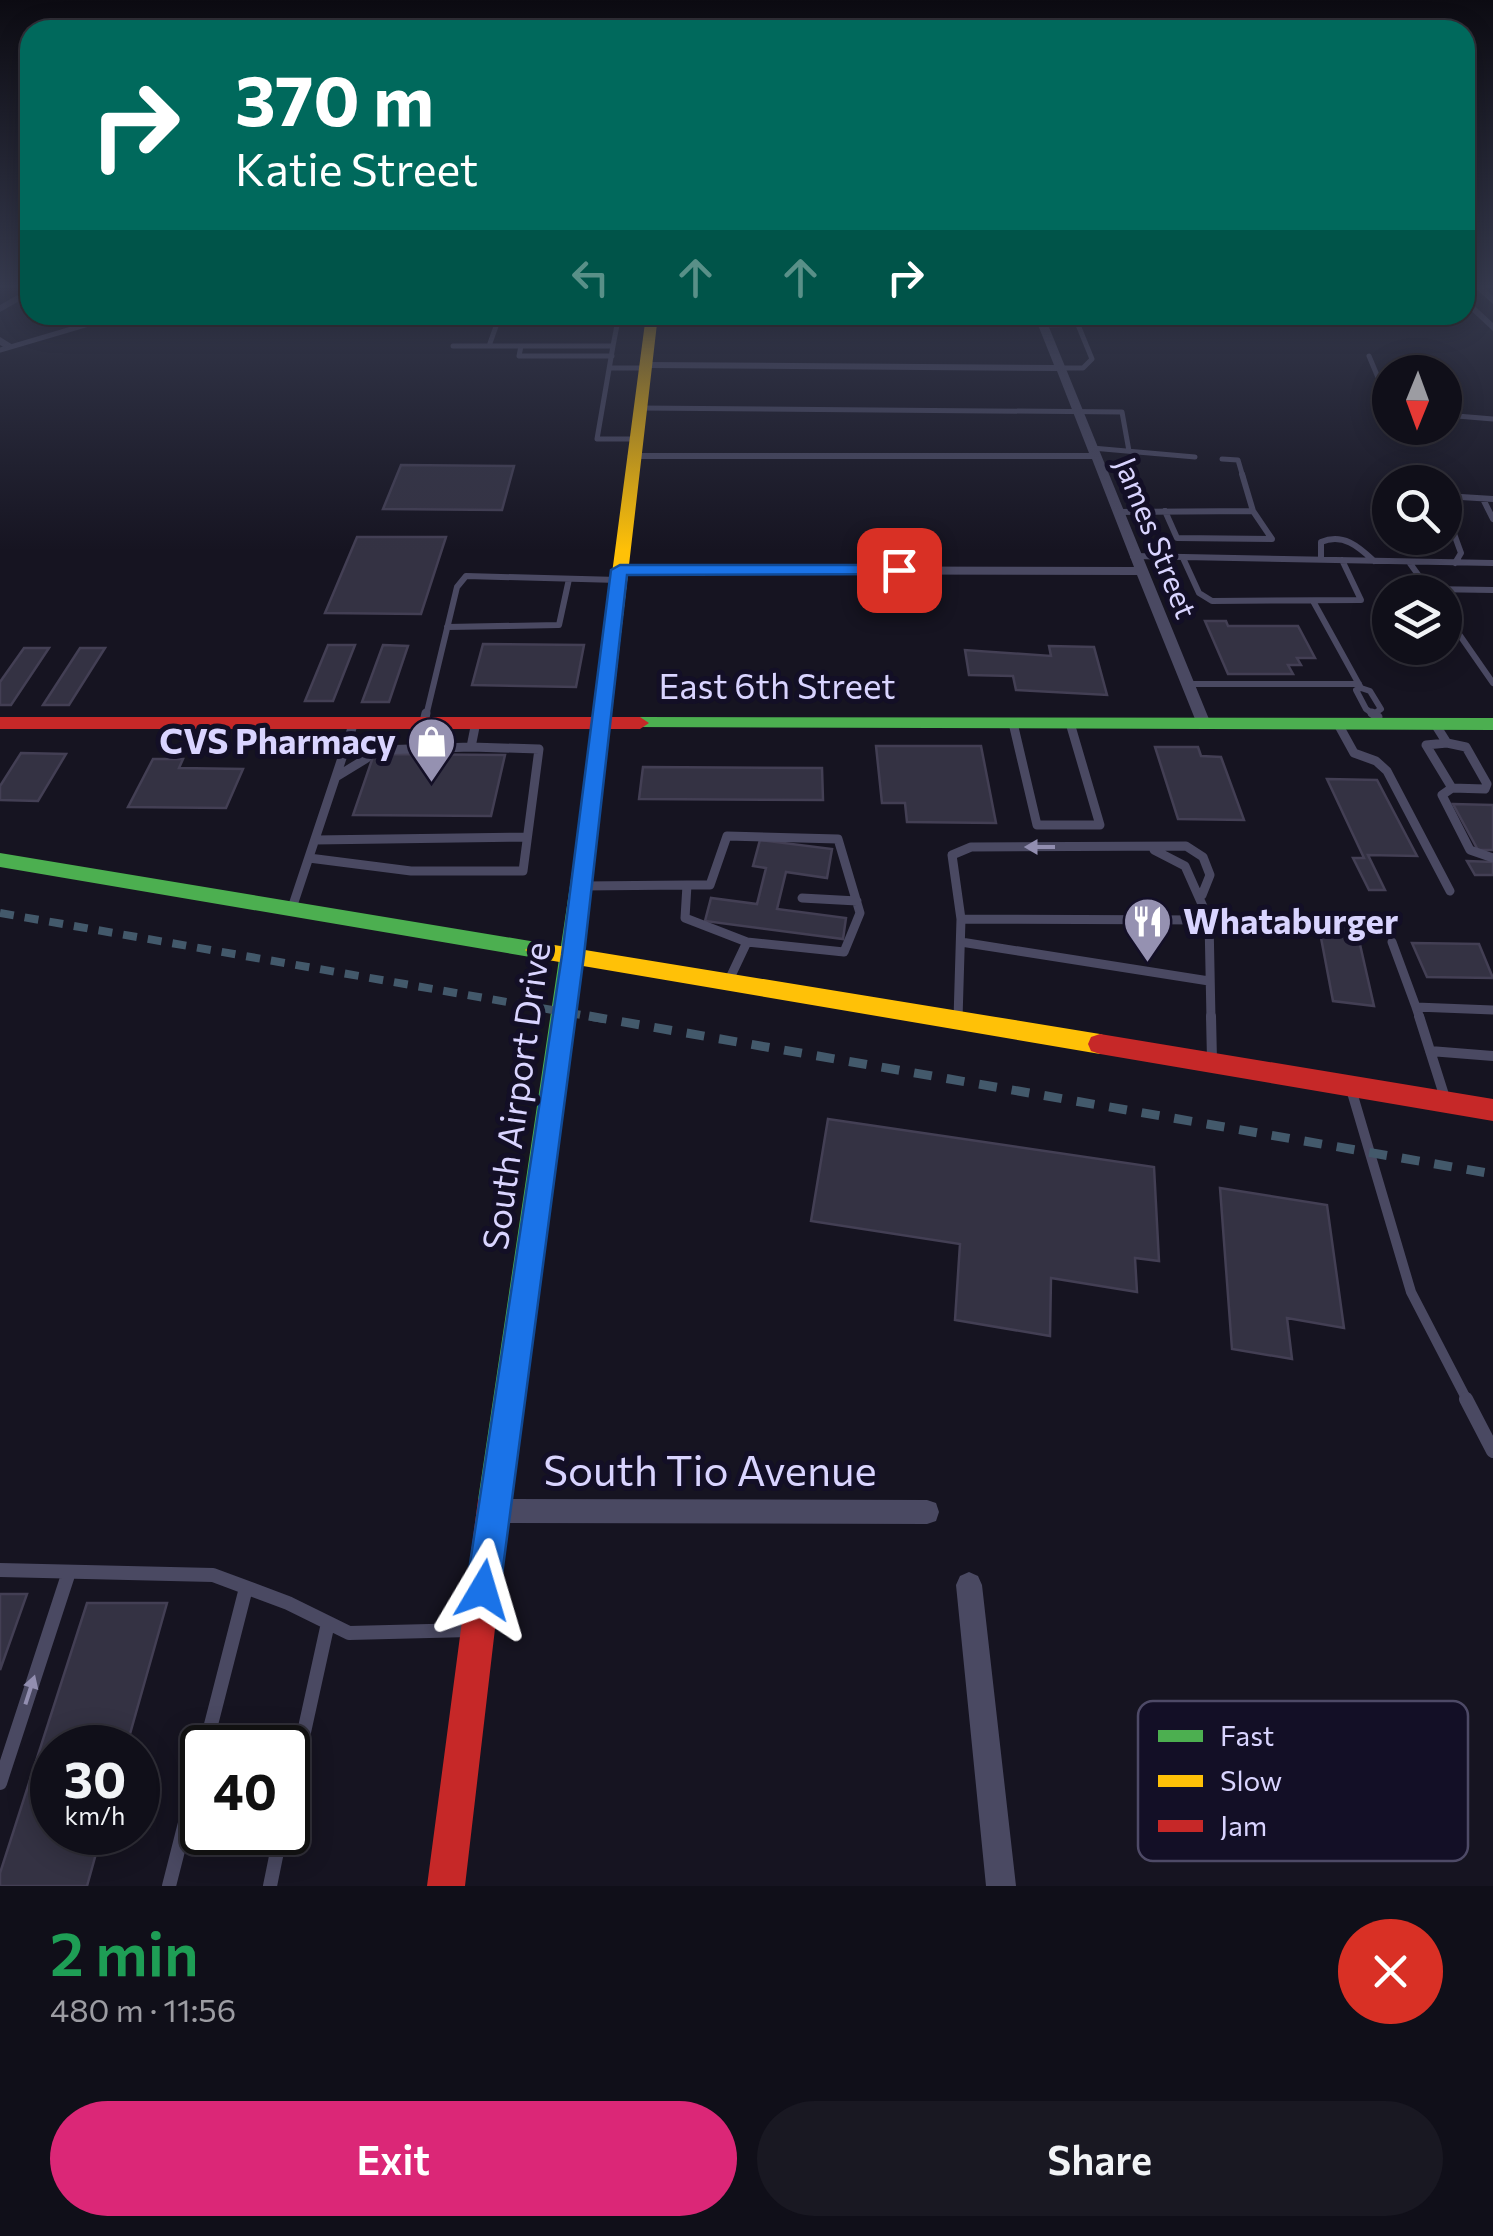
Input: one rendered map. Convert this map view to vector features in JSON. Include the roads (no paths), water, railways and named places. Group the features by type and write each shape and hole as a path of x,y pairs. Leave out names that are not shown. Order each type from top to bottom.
{"street":[{"name":"South Airport Drive","path":"446,1886 492,1511 573,955 645,375"},
{"name":"James Street","path":"1063,375 1204,724"},
{"path":"634,447 1094,452"},
{"path":"619,575 1139,571"},
{"name":"East 6th Street","path":"0,723 1338,724 1378,718 1441,733 1493,724"},
{"path":"0,860 1493,1110"},
{"name":"South Tio Avenue","path":"492,1511 926,1512"},
{"path":"969,1585 1001,1886"}],"lane":[{"path":"609,375 597,439 634,447"},
{"path":"640,408 1122,412 1129,451"},
{"path":"1462,416 1493,418"},
{"path":"1094,452 1195,456"},
{"path":"1164,512 1176,538 1272,538 1252,510 1238,460 1222,459"},
{"path":"1462,497 1493,500"},
{"path":"1483,499 1493,519"},
{"path":"1117,512 1252,510"},
{"path":"1321,560 1324,538 1343,538 1374,561"},
{"path":"1455,562 1460,555"},
{"path":"1134,556 1493,562"},
{"path":"1183,558 1202,598 1361,600 1342,560"},
{"path":"1408,562 1417,575"},
{"path":"424,722 457,588 466,576 569,579 619,575"},
{"path":"447,627 559,625 569,579"},
{"path":"1462,590 1493,590"},
{"path":"1313,602 1360,686"},
{"path":"1462,638 1493,683"},
{"path":"1188,684 1360,686"},
{"path":"1360,686 1356,690 1366,709 1378,718"},
{"path":"292,908 354,722"},
{"path":"471,747 476,722"},
{"path":"1012,723 1037,825 1100,825 1070,724"},
{"path":"1338,724 1354,753 1376,761 1387,772 1450,891"},
{"path":"1452,788 1427,747 1441,733 1466,747 1487,784 1485,789 1452,788 1442,795 1444,802 1470,850 1493,858"},
{"path":"309,858 411,871 523,871 538,748 379,750"},
{"path":"336,777 368,758"},
{"path":"580,886 687,885 710,885 726,836 838,839 860,912 844,952 747,942 685,918 687,885"},
{"path":"315,840 527,838"},
{"path":"1130,846 1168,852 1189,867 1202,896 1209,920 1212,1063"},
{"path":"958,1020 961,919 952,855 971,847 1186,846 1203,857 1210,875 1202,896"},
{"path":"802,898 857,901"},
{"path":"961,919 1209,920"},
{"path":"729,981 747,942"},
{"path":"960,942 1209,981"},
{"path":"1392,942 1447,1102"},
{"path":"1416,1007 1493,1010"},
{"path":"1430,1050 1493,1056"},
{"path":"1351,1086 1411,1292 1493,1451"},
{"path":"0,1570 213,1575 349,1633 478,1630"},
{"path":"0,1782 69,1572"},
{"path":"211,1725 246,1588"},
{"path":"306,1725 328,1623"},
{"path":"169,1886 180,1843"},
{"path":"270,1886 277,1855"}],"railway":[{"path":"0,913 604,1019"},
{"path":"589,1016 1493,1174"}],"place":[{"name":"CVS Pharmacy","path":"431,784"},
{"name":"Whataburger","path":"1148,964"}]}
